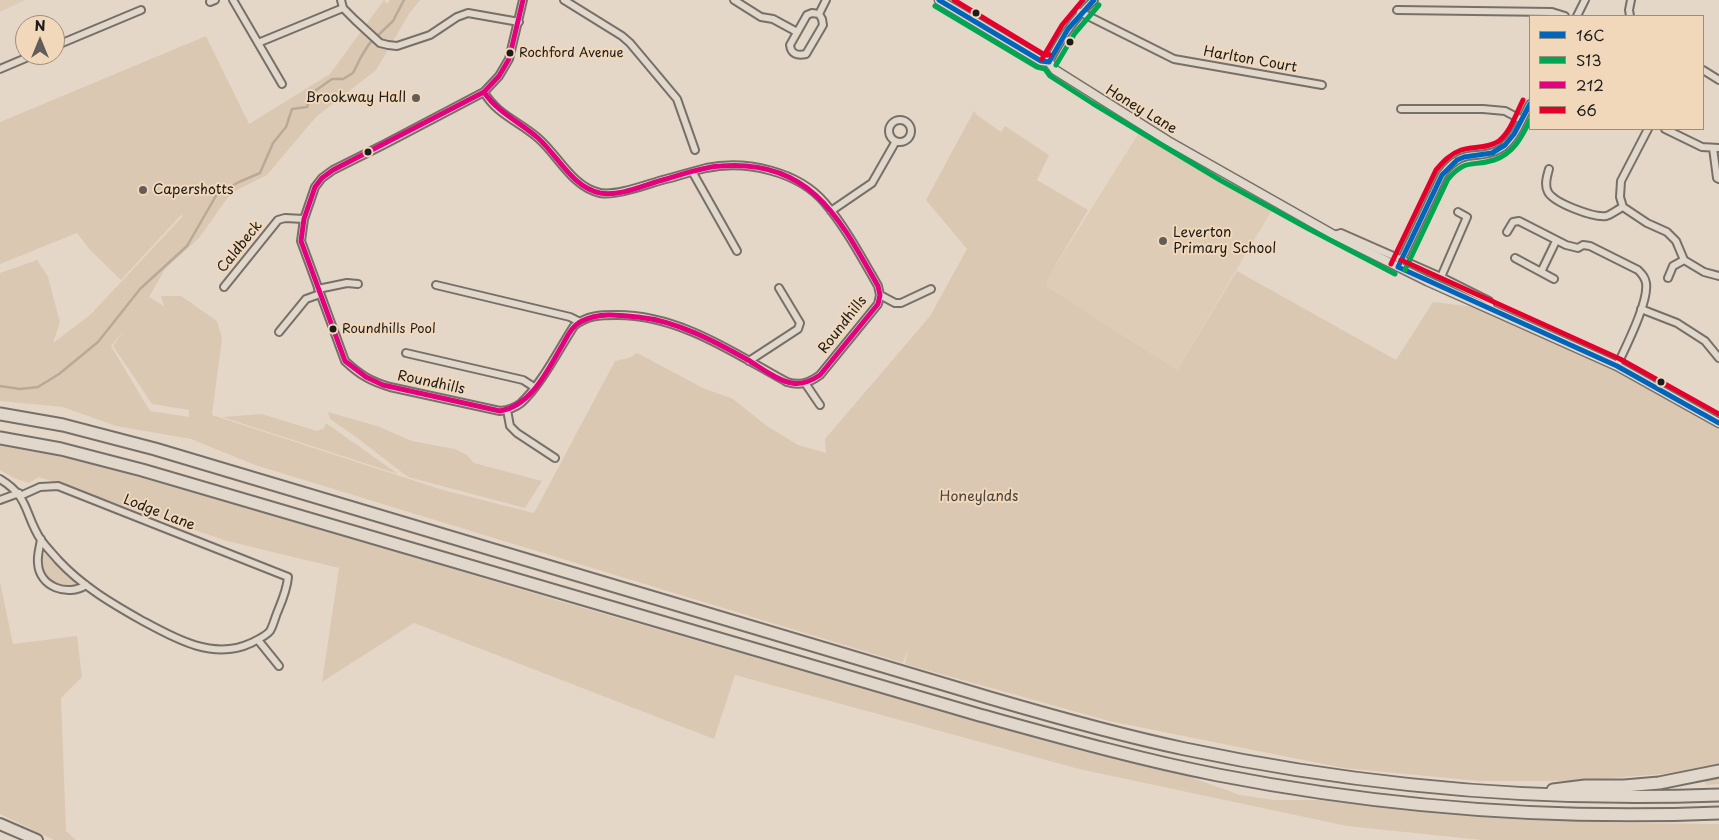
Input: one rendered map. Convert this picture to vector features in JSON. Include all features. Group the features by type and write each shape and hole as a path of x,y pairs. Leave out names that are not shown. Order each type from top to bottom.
{"highway":[{"path":"0,414 63,426 147,447 990,698 1104,730 1184,748 1315,773 1402,784 1514,794 1613,797 1719,795"},
{"path":"0,438 61,449 142,470 968,711 1063,738 1178,766 1319,792 1454,808 1578,814 1660,815 1719,813"},
{"path":"1514,794 1585,786 1649,784 1719,772"}],"main road":[{"path":"0,824 37,840"}],"street":[{"path":"234,0 282,84"},
{"path":"341,0 344,8 380,43 397,46 430,35 457,17 468,13 519,22"},
{"name":"Roundhills","path":"507,410 500,411 390,387 373,382 359,374 345,361 301,241 304,219 315,186 322,178 333,170 484,92 499,76 509,59 523,0"},
{"path":"564,0 630,43 677,99 695,150"},
{"path":"734,0 761,16 773,19 797,32"},
{"path":"819,14 826,0"},
{"name":"Honey Lane","path":"940,0 1041,61 1049,62 1055,70 1168,141 1334,235 1400,263 1491,309 1616,366 1719,423"},
{"path":"1049,62 1062,38 1080,12 1094,0"},
{"path":"1578,15 1585,0"},
{"path":"1630,15 1628,10 1631,0"},
{"path":"258,43 344,8"},
{"path":"65,42 141,10"},
{"path":"1398,10 1552,12 1562,15"},
{"name":"Harlton Court","path":"1080,12 1174,59 1322,85"},
{"path":"812,13 819,14 823,25 806,54 794,54 790,44 807,15 812,13"},
{"path":"0,69 15,63"},
{"path":"1704,71 1719,80"},
{"name":"Roundhills","path":"484,92 488,100 504,116 540,139 573,176 585,186 598,192 614,194 706,168 750,166 773,170 801,183 824,202 847,232 878,286 880,295 878,304 820,375 811,382 805,383"},
{"path":"1400,263 1442,175 1449,166 1465,156 1489,153 1501,148 1509,141 1529,106"},
{"path":"1401,109 1483,109 1505,111 1522,120"},
{"path":"1647,130 1621,180 1620,196 1623,207 1647,223 1667,232 1676,241 1684,260 1704,272 1719,276"},
{"path":"1667,130 1702,147 1716,148 1717,178 1719,179"},
{"path":"831,211 872,183 896,142"},
{"path":"1549,169 1546,183 1548,192 1558,200 1590,215 1606,216 1623,207"},
{"path":"693,173 737,251"},
{"path":"1441,277 1467,216 1458,212"},
{"name":"Caldbeck","path":"224,287 278,220 284,218 304,219"},
{"path":"1507,232 1513,222 1519,221 1556,241 1578,248 1583,245 1590,246 1638,270 1643,275 1646,282 1645,299 1616,366"},
{"path":"1541,272 1556,241"},
{"path":"1515,258 1554,279"},
{"path":"1668,278 1673,266 1684,260"},
{"name":"Honey Lane","path":"1400,263 1441,277 1489,301 1491,309"},
{"path":"279,332 306,299 319,291 347,283 358,284"},
{"path":"436,285 570,317 580,322"},
{"path":"749,361 798,329 800,323 779,288"},
{"path":"880,295 895,303 901,303 931,289"},
{"path":"1640,310 1677,323 1706,341 1719,358"},
{"path":"555,458 516,433 510,426 507,410 521,403 534,388 574,326 600,315 626,315 659,319 686,329 707,338 786,382 797,385 805,383 820,404"},
{"path":"406,353 523,380 534,388"},
{"path":"0,478 12,486 20,495 41,539 59,560 104,599 172,637 202,648 225,650 245,646 258,640 279,666"},
{"name":"Lodge Lane","path":"0,500 40,487 58,486 288,577 287,590 269,631 258,640"},
{"path":"41,539 38,563 44,579 54,587 62,590 78,590 86,585"}],"shaded area":[{"path":"0,0 25,0 0,12"},
{"name":"Leverton Primary School","path":"1140,131 1272,210 1177,370 1046,286 1051,273"}],"green space":[{"name":"Honeylands","path":"384,0 387,4 390,0 420,0 409,14 376,70 316,117 267,175 231,193 199,238 165,269 149,297 164,306 161,296 181,296 217,321 222,338 212,415 443,490 534,513 615,361 629,358 637,353 703,388 733,399 767,426 798,445 826,453 825,439 930,316 967,249 926,200 974,111 1001,132 1005,126 1049,155 1037,180 1088,210 1051,273 1046,286 1177,370 1237,271 1396,360 1433,302 1491,309 1719,420 1719,784 1706,785 1700,771 1572,781 1479,781 1343,768 1109,721 905,664 908,648 903,663 255,465 191,439 116,426 63,407 0,401 0,273 37,260 48,277 60,322 53,343 90,315 182,217 182,214 121,280 90,250 77,233 0,264 0,122 206,36 249,124 330,74","holes":["124,330 113,346 152,404 189,410 189,417 150,411 111,346"]},
{"path":"328,412 377,426 412,441 455,449 467,455 474,463 542,481 525,508 408,477 330,419"},
{"path":"262,414 317,431 324,428 326,423 398,474 222,417"},
{"path":"0,445 69,457 566,603 1082,751 1179,773 1240,795 1274,800 1319,800 1486,816 1620,823 1719,824 1719,840 1481,840 1347,826 1079,769 735,675 714,739 414,623 322,682 339,568 227,541 39,477 29,483 14,478 0,470"},
{"path":"41,555 48,555 75,582 75,585 61,587 52,583 45,576 41,566"},
{"path":"0,582 13,644 77,636 82,677 61,698 66,831 76,840 54,840 0,814"}],"waterway":[{"path":"0,386 20,389 38,387 59,374 98,342 140,289 187,246 217,194 260,173 273,143 286,127 292,109 307,107 312,93 332,79 343,79 353,73 369,44 393,21 404,0"}],"transit line":[{"name":"212","path":"484,92 499,76 509,59 523,0"},
{"name":"16C","path":"939,0 1041,61 1049,62"},
{"name":"66","path":"954,0 1043,54 1050,55"},
{"name":"66","path":"1042,59 1062,25 1083,0"},
{"name":"16C","path":"1049,62 1068,29 1094,0"},
{"name":"S13","path":"1056,65 1075,33 1099,5"},
{"name":"S13","path":"935,6 1037,67 1045,69 1050,76 1092,103 1220,180 1395,274"},
{"name":"212","path":"484,92 502,112 538,138 573,178 590,190 600,193 625,192 693,171 721,166 752,166 778,172 800,183 819,198 850,238 878,286 880,295 878,304 820,375 803,383 781,380 722,346 681,327 653,319 610,315 595,316 576,325 538,385 521,402 511,408 500,411 383,385 366,377 345,361 301,241 304,219 315,187 322,178 333,170 484,92"},
{"name":"66","path":"1391,264 1436,170 1447,158 1457,152 1494,144 1499,141 1510,127 1523,100"},
{"name":"16C","path":"1398,267 1442,175 1457,160 1464,157 1492,153 1505,145 1514,134 1529,106"},
{"name":"S13","path":"1405,270 1448,179 1460,168 1470,164 1494,160 1507,154 1520,139 1529,122"},
{"name":"66","path":"1401,260 1620,359 1719,414"},
{"name":"16C","path":"1398,267 1617,366 1719,423"}],"place":[{"name":"Rochford Avenue","path":"510,53"},
{"name":"Brookway Hall","path":"416,98"},
{"name":"Capershotts","path":"143,190"},
{"name":"Leverton Primary School","path":"1163,241"},
{"name":"Roundhills Pool","path":"333,329"}]}
